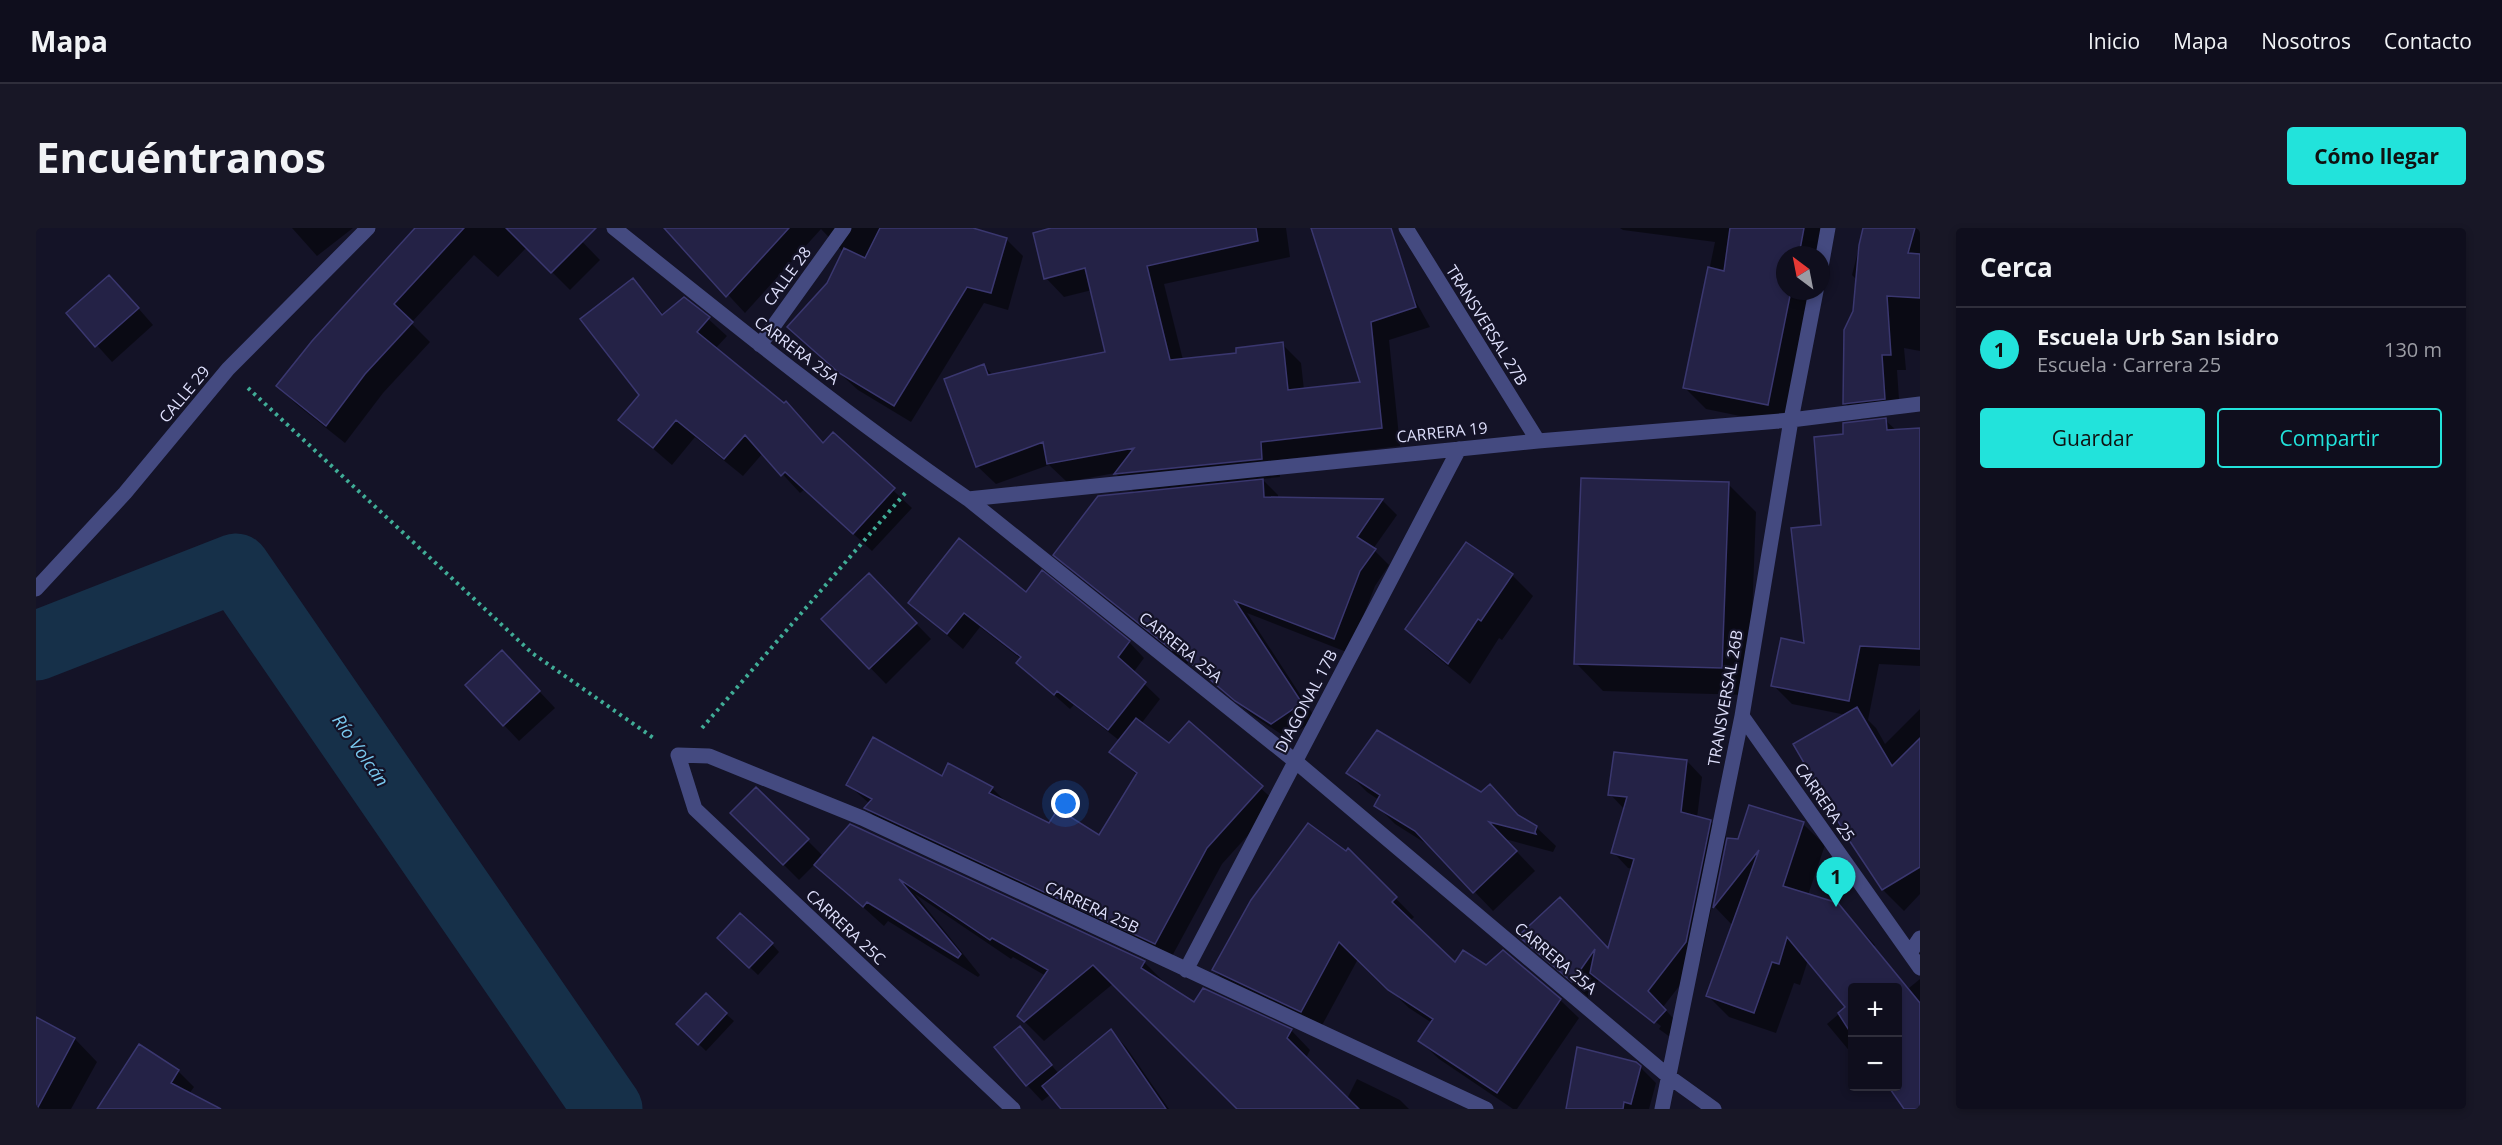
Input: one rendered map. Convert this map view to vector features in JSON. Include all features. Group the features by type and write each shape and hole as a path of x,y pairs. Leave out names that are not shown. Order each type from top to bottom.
{"street":[{"name":"CALLE 29","path":"36,589 124,493 228,369 368,228"},
{"name":"CARRERA 25A","path":"614,228 760,345 925,470 968,499 1295,761 1668,1076 1714,1109"},
{"name":"CALLE 28","path":"760,345 844,228"},
{"name":"TRANSVERSAL 27B","path":"1406,228 1538,441"},
{"path":"1825,246 1828,228"},
{"name":"TRANSVERSAL 26B","path":"1662,1109 1742,716 1791,420 1814,300"},
{"name":"CARRERA 19","path":"968,499 1459,448 1791,420 1920,404"},
{"name":"DIAGONAL 17B","path":"1186,970 1459,448"},
{"name":"CARRERA 25","path":"1742,716 1920,968"},
{"name":"CARRERA 25B","path":"678,755 709,756 862,818 1486,1109"},
{"name":"CARRERA 25C","path":"678,755 695,809 1013,1109"},
{"path":"1910,953 1920,939"}],"path":[{"path":"228,369 532,653 678,755 925,470"}],"building":[{"path":"415,228 464,228 394,304 413,322 365,374 326,426 276,386 312,341"},
{"path":"506,228 596,228 551,273"},
{"path":"664,228 789,228 726,297"},
{"path":"880,228 973,228 1007,238 991,293 967,287 894,406 839,373 787,327 827,283 844,248 865,258"},
{"path":"1051,228 1256,228 1258,241 1147,266 1170,360 1236,353 1236,348 1283,342 1288,390 1360,382 1311,228 1391,228 1416,307 1371,322 1382,428 1261,442 1262,459 1114,474 1134,448 1047,464 1043,442 976,467 944,379 984,364 988,375 1105,352 1085,268 1044,279 1033,233"},
{"path":"1730,228 1804,228 1801,246 1776,246 1776,300 1789,300 1768,405 1683,388 1708,267 1724,271"},
{"path":"1863,228 1915,228 1908,253 1920,254 1920,298 1887,296 1891,355 1882,355 1885,399 1843,404 1844,330 1853,311 1859,245"},
{"path":"109,275 139,308 95,347 66,313"},
{"path":"633,278 662,315 684,297 710,317 697,332 784,403 786,401 823,443 833,432 895,488 853,534 785,472 781,476 745,435 724,459 676,420 653,448 618,420 639,395 580,319"},
{"path":"1886,418 1887,430 1920,428 1920,649 1860,646 1849,701 1771,686 1781,638 1804,643 1791,528 1821,525 1814,437 1843,434 1843,423"},
{"path":"1581,478 1729,482 1722,668 1574,664"},
{"path":"1263,479 1264,497 1383,499 1357,537 1376,549 1360,571 1334,639 1235,601 1302,703 1271,724 1235,701 1173,648 1172,650 1053,555 1098,496"},
{"path":"959,538 1026,592 1042,570 1130,641 1118,657 1146,682 1108,730 1057,691 1054,695 1016,663 1021,657 964,613 947,634 908,603"},
{"path":"1466,542 1513,574 1481,621 1478,619 1448,664 1405,629"},
{"path":"869,573 917,623 869,669 821,619"},
{"path":"502,650 540,691 503,726 465,685"},
{"path":"1857,707 1892,766 1920,738 1920,867 1882,890 1849,840 1793,744"},
{"path":"1136,718 1169,743 1189,721 1263,786 1207,848 1155,944 864,808 872,799 846,785 873,737 942,776 948,763 993,787 989,793 1049,823 1058,809 1099,835 1137,773 1109,752"},
{"path":"1377,730 1481,792 1490,784 1518,815 1537,826 1536,834 1489,822 1517,851 1473,893 1415,831 1374,806 1380,795 1346,773"},
{"path":"1614,752 1687,760 1681,812 1711,820 1686,942 1648,991 1666,1010 1654,1023 1590,973 1595,949 1572,982 1518,936 1560,897 1608,948 1634,859 1611,853 1627,797 1608,795"},
{"path":"756,787 809,839 783,865 730,813"},
{"path":"1749,805 1804,822 1783,886 1838,903 1920,1003 1920,1109 1904,1109 1891,1091 1902,1091 1902,983 1848,983 1848,1029 1838,1013 1845,1007 1787,937 1779,964 1772,962 1754,1013 1706,996 1759,850 1713,908 1727,838 1738,839"},
{"path":"1308,823 1346,851 1348,848 1397,897 1392,902 1455,962 1463,950 1486,965 1503,950 1561,999 1497,1093 1418,1041 1433,1019 1388,990 1339,942 1301,1012 1212,970 1251,900"},
{"path":"850,824 1145,961 1141,968 1194,1002 1203,988 1292,1029 1287,1038 1359,1109 1237,1109 1093,965 1024,1022 1017,1016 1048,970 992,938 990,940 899,879 961,954 958,958 867,902 863,907 814,865"},
{"path":"740,913 773,943 749,968 717,938"},
{"path":"706,993 727,1013 698,1045 676,1024"},
{"path":"36,1017 75,1038 37,1109 36,1109"},
{"path":"1020,1026 1052,1065 1026,1086 994,1047"},
{"path":"1111,1029 1166,1109 1061,1109 1042,1086"},
{"path":"139,1044 179,1070 171,1083 221,1109 97,1109"},
{"path":"1577,1047 1636,1062 1641,1066 1631,1104 1624,1102 1623,1109 1566,1109"}],"waterway":[{"name":"Río Volcán","path":"36,646 236,568 608,1109"}],"place":[{"name":"Escuela Urb San Isidro","path":"1836,907"}]}
